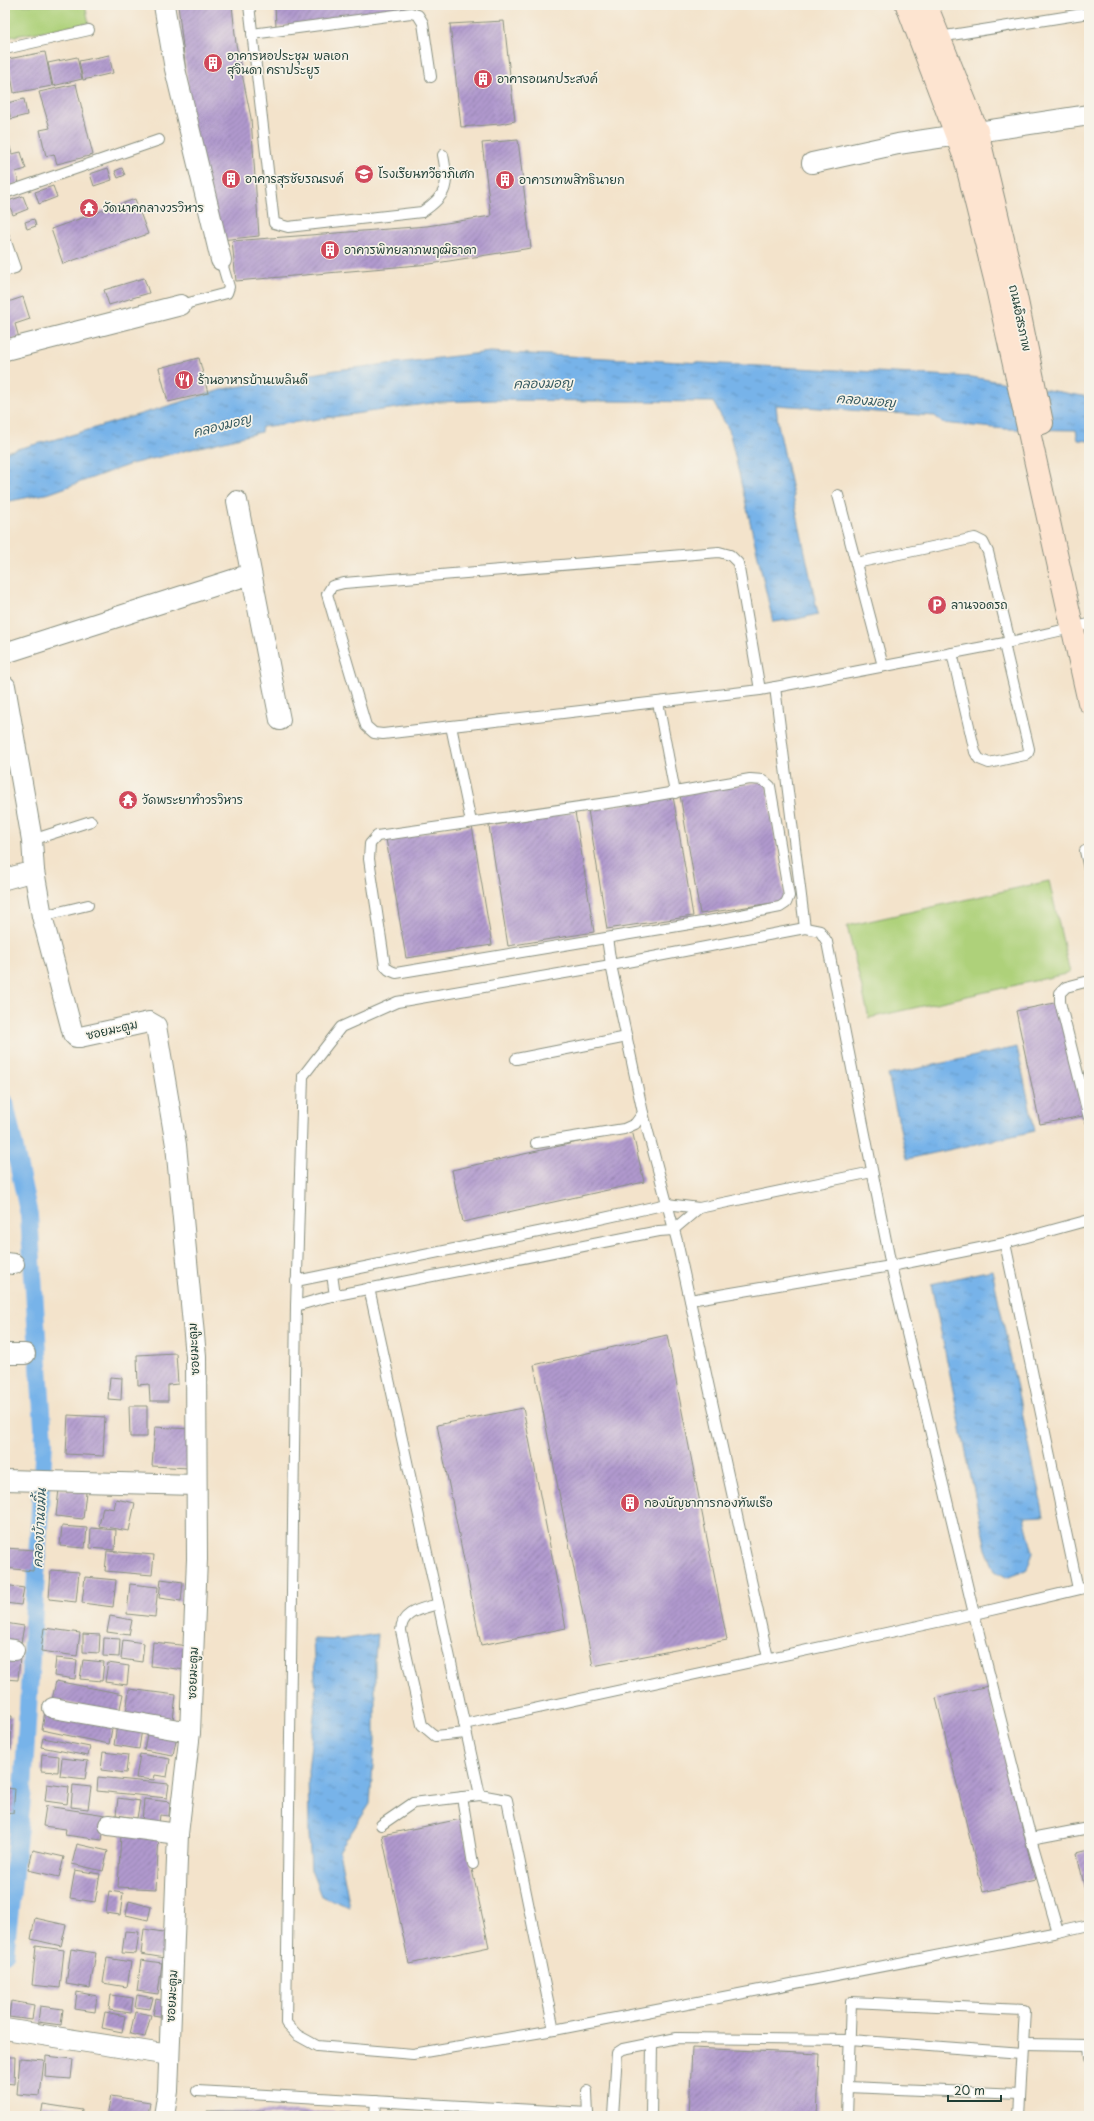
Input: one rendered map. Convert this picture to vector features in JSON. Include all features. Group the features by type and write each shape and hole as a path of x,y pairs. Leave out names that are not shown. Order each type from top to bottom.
{"main road":[{"path":"906,5 966,132"},
{"name":"ถนนอิสรภาพ","path":"926,5 939,37 966,132 1003,278 1064,561 1084,629 1089,702"}],"street":[{"path":"164,5 175,69 221,260"},
{"path":"812,163 898,144 966,132 1089,115"},
{"path":"5,350 181,305"},
{"path":"237,501 280,720"},
{"path":"5,653 251,574"},
{"name":"ซอยมะตูม","path":"5,686 32,840 34,871 42,916 73,1034 76,1037 149,1022 156,1026 176,1145 196,1356 197,1559 190,1732 178,1834 168,2091 164,2116"},
{"path":"5,879 34,871"},
{"path":"5,1354 25,1354"},
{"path":"5,1480 196,1485"},
{"path":"53,1708 190,1732"},
{"path":"109,1825 178,1834"},
{"path":"7,2030 24,2034 169,2055"}],"lane":[{"path":"249,5 274,223 288,227 422,212 436,203 443,195 446,173 443,155"},
{"path":"939,37 1089,13"},
{"path":"252,34 411,14 418,15 424,23 430,77"},
{"path":"5,49 89,30"},
{"path":"5,193 159,140"},
{"path":"5,239 15,268 5,271"},
{"path":"181,305 227,293 229,287 221,260"},
{"path":"838,495 883,666"},
{"path":"856,563 975,538 983,542 988,552 1029,749 1028,753 990,763 979,759 975,752 952,653"},
{"path":"760,690 738,563 730,556 720,552 344,583 332,586 327,594 366,726 374,733 383,734 760,690 1084,629"},
{"path":"775,687 805,928"},
{"path":"658,702 675,792"},
{"path":"452,726 471,822"},
{"path":"750,779 767,782 770,786 789,896 786,903 780,907 726,918 396,973 389,970 385,966 369,859 370,844 377,836 675,792 750,779"},
{"path":"32,840 91,821"},
{"path":"1085,851 1089,869"},
{"path":"42,916 88,905"},
{"path":"1058,1932 1031,1839 974,1614 890,1266 827,942 820,931 805,928 611,965 397,1002 341,1027 303,1076 296,1281 286,2023 297,2035 317,2046 413,2054 554,2030 1058,1932 1089,1925"},
{"path":"607,938 626,1037 643,1113 677,1241 768,1658"},
{"path":"1089,981 1066,987 1060,993 1060,1002 1089,1118"},
{"path":"516,1059 626,1037"},
{"path":"536,1143 624,1129 635,1124 643,1113"},
{"path":"296,1281 667,1204 699,1208 872,1172"},
{"path":"296,1306 369,1288 659,1231 673,1230 699,1208"},
{"path":"690,1300 890,1266 1005,1243 1089,1220"},
{"path":"1005,1243 1078,1589"},
{"path":"332,1274 335,1296"},
{"path":"369,1288 480,1795"},
{"path":"438,1604 408,1614 401,1623 401,1631 422,1726 435,1736 768,1658 974,1614 1089,1587"},
{"path":"381,1825 413,1803 480,1795 507,1800 554,2030"},
{"path":"462,1797 473,1864"},
{"path":"1031,1839 1089,1828"},
{"path":"847,2116 851,2002 1025,2010 1019,2116"},
{"path":"613,2116 617,2053 623,2049 678,2038 850,2040 1023,2048 1089,2045 1089,2058"},
{"path":"651,2116 652,2043"},
{"path":"848,2086 1020,2094"},
{"path":"197,2092 588,2114 587,2091"},
{"path":"375,2116 376,2101"}],"green space":[{"path":"5,5 85,5 89,23 9,37 5,25"},
{"path":"1049,881 1070,973 869,1018 847,926"}],"water":[{"name":"คลองมอญ","path":"490,352 972,377 1089,397 1089,441 1078,440 1076,430 1005,429 942,423 935,416 776,405 778,424 818,614 797,619 773,622 729,430 713,402 494,400 439,402 262,427 261,432 131,464 50,493 5,502 5,452 68,436 224,389 336,370"},
{"path":"1017,1047 1035,1131 907,1159 888,1075"},
{"path":"992,1270 1044,1516 1024,1517 1033,1553 1027,1569 1006,1577 995,1571 986,1549 931,1284"},
{"path":"377,1634 375,1659 375,1741 370,1804 339,1851 350,1907 321,1896 311,1870 308,1771 316,1697 313,1639 340,1640"}],"building":[{"path":"178,5 232,5 236,44 251,118 259,236 221,240 192,122"},
{"path":"275,5 408,5 409,11 276,27"},
{"name":"อาคารอเนกประสงค์","path":"504,21 515,121 500,124 461,127 450,24"},
{"path":"45,52 52,86 14,93 8,59"},
{"path":"109,55 113,73 83,80 79,61"},
{"path":"77,57 82,79 53,86 48,63"},
{"path":"76,84 93,155 57,164 54,154 46,156 40,130 50,128 39,92"},
{"path":"24,99 27,115 11,119 7,103"},
{"path":"518,140 531,248 430,264 236,281 232,241 427,226 491,216 482,143"},
{"path":"9,144 12,154 21,152 26,169 16,172 19,183 5,187 5,145"},
{"path":"108,168 112,180 94,186 90,174"},
{"path":"122,168 125,175 118,178 115,171"},
{"path":"53,186 57,197 39,204 35,192"},
{"path":"23,196 28,209 13,215 8,201"},
{"path":"135,199 148,234 63,264 51,229"},
{"path":"34,219 36,226 27,229 25,222"},
{"path":"144,278 149,293 109,305 104,290"},
{"path":"5,294 8,302 23,297 30,319 15,324 19,338 5,342"},
{"name":"ร้านอาหารบ้านเพลินดี","path":"199,358 208,393 168,402 159,368"},
{"path":"766,781 785,901 700,914 680,795"},
{"path":"673,796 693,916 607,929 588,810"},
{"path":"575,812 594,932 508,946 489,826"},
{"path":"472,826 492,945 406,958 386,839"},
{"path":"1059,1002 1083,1116 1040,1124 1016,1011"},
{"path":"632,1130 644,1182 463,1222 452,1170"},
{"name":"กองบัญชาการกองทัพเรือ","path":"667,1335 727,1640 593,1666 534,1365"},
{"path":"176,1353 178,1384 168,1385 168,1401 150,1401 149,1384 138,1385 137,1355"},
{"path":"110,1377 122,1378 121,1400 108,1399"},
{"path":"129,1406 147,1406 147,1437 130,1437"},
{"path":"523,1408 566,1628 481,1645 437,1425"},
{"path":"68,1415 105,1417 103,1456 66,1454"},
{"path":"155,1427 191,1429 189,1468 152,1466"},
{"path":"59,1489 86,1492 83,1519 56,1516"},
{"path":"116,1499 135,1503 129,1531 99,1526 103,1507 114,1509"},
{"path":"62,1526 87,1528 85,1548 60,1546"},
{"path":"91,1528 116,1530 115,1550 90,1548"},
{"path":"5,1548 35,1550 33,1571 5,1568"},
{"path":"107,1551 154,1555 152,1575 105,1571"},
{"path":"51,1570 79,1572 76,1602 49,1599"},
{"path":"85,1577 116,1580 113,1607 82,1603"},
{"path":"161,1579 183,1582 181,1601 159,1598"},
{"path":"130,1584 158,1587 155,1617 127,1614"},
{"path":"5,1585 24,1588 21,1605 5,1603"},
{"path":"110,1616 132,1620 129,1635 107,1632"},
{"path":"5,1623 24,1626 21,1643 5,1641"},
{"path":"44,1628 80,1633 77,1656 41,1651"},
{"path":"83,1634 100,1635 99,1653 83,1652"},
{"path":"104,1638 120,1639 119,1657 103,1656"},
{"path":"123,1640 144,1643 142,1662 121,1659"},
{"path":"153,1642 189,1646 186,1670 151,1666"},
{"path":"5,1655 20,1657 18,1680 5,1679"},
{"path":"56,1658 77,1660 75,1679 54,1676"},
{"path":"83,1660 104,1662 102,1681 80,1679"},
{"path":"108,1663 129,1666 127,1685 105,1682"},
{"path":"56,1681 123,1694 119,1713 52,1700"},
{"path":"988,1686 1035,1880 983,1892 936,1698"},
{"path":"129,1689 176,1695 173,1720 126,1714"},
{"path":"45,1711 113,1724 109,1744 42,1730"},
{"path":"5,1716 12,1716 11,1749 5,1748"},
{"path":"117,1725 142,1729 139,1749 114,1745"},
{"path":"148,1729 177,1735 173,1755 144,1750"},
{"path":"43,1738 90,1747 88,1756 41,1747"},
{"path":"103,1752 128,1755 126,1773 101,1770"},
{"path":"42,1754 59,1756 58,1772 41,1771"},
{"path":"140,1754 170,1759 167,1777 155,1775 154,1780 136,1778"},
{"path":"62,1758 88,1761 85,1779 60,1776"},
{"path":"98,1777 169,1784 167,1798 97,1791"},
{"path":"47,1784 69,1787 67,1804 45,1801"},
{"path":"73,1785 91,1787 88,1809 71,1807"},
{"path":"5,1788 15,1789 13,1813 5,1812"},
{"path":"118,1798 140,1801 137,1818 116,1815"},
{"path":"144,1799 170,1802 169,1816 160,1815 159,1823 142,1822"},
{"path":"46,1806 106,1815 102,1840 65,1835 66,1829 43,1826"},
{"path":"461,1819 489,1947 409,1964 382,1835"},
{"path":"121,1834 159,1836 156,1889 118,1887"},
{"path":"77,1844 108,1851 103,1871 72,1864"},
{"path":"33,1850 64,1857 59,1877 28,1870"},
{"path":"1089,1850 1089,1904 1088,1904 1077,1853"},
{"path":"75,1870 100,1874 95,1902 70,1898"},
{"path":"109,1891 123,1893 120,1915 106,1913"},
{"path":"129,1901 151,1907 148,1920 126,1915"},
{"path":"35,1918 66,1925 61,1946 31,1939"},
{"path":"144,1929 169,1933 165,1958 141,1954"},
{"path":"125,1931 139,1932 136,1954 122,1953"},
{"path":"36,1946 64,1950 60,1988 32,1985"},
{"path":"71,1949 96,1953 90,1988 66,1984"},
{"path":"107,1958 131,1962 127,1987 103,1983"},
{"path":"141,1960 162,1963 158,1994 137,1991"},
{"path":"77,1992 97,1996 95,2012 75,2009"},
{"path":"111,1995 133,1998 131,2013 109,2010"},
{"path":"137,1995 153,1998 150,2009 135,2007"},
{"path":"156,1999 168,2002 165,2017 153,2015"},
{"path":"11,2001 34,2005 32,2020 9,2017"},
{"path":"40,2006 63,2009 61,2025 38,2022"},
{"path":"105,2012 125,2016 122,2032 102,2028"},
{"path":"135,2012 151,2015 145,2037 130,2034"},
{"path":"692,2048 820,2054 817,2116 689,2116"},
{"path":"46,2056 73,2059 71,2079 45,2077"},
{"path":"5,2057 15,2057 14,2084 5,2083"},
{"path":"20,2058 44,2060 40,2096 17,2094"},
{"path":"111,2096 150,2102 148,2116 107,2116"},
{"path":"43,2104 82,2110 81,2116 41,2116"},
{"path":"207,2111 349,2112 349,2116 207,2116"}],"waterway":[{"name":"คลองบ้านขมิ้น","path":"5,1103 29,1215 44,1442 23,1790 5,1954"}],"place":[{"name":"อาคารหอประชุม พลเอก สุจินดา คราประยูร","path":"213,63"},
{"name":"อาคารอเนกประสงค์","path":"483,79"},
{"name":"โรงเรียนทวีธาภิเศก","path":"364,174"},
{"name":"อาคารสุรชัยรณรงค์","path":"231,179"},
{"name":"อาคารเทพสิทธินายก","path":"505,180"},
{"name":"วัดนาคกลางวรวิหาร","path":"89,208"},
{"name":"อาคารพิทยลาภพฤฒิธาดา","path":"330,250"},
{"name":"ร้านอาหารบ้านเพลินดี","path":"184,380"},
{"name":"ลานจอดรถ","path":"937,605"},
{"name":"วัดพระยาทําวรวิหาร","path":"128,800"},
{"name":"กองบัญชาการกองทัพเรือ","path":"630,1503"}]}
